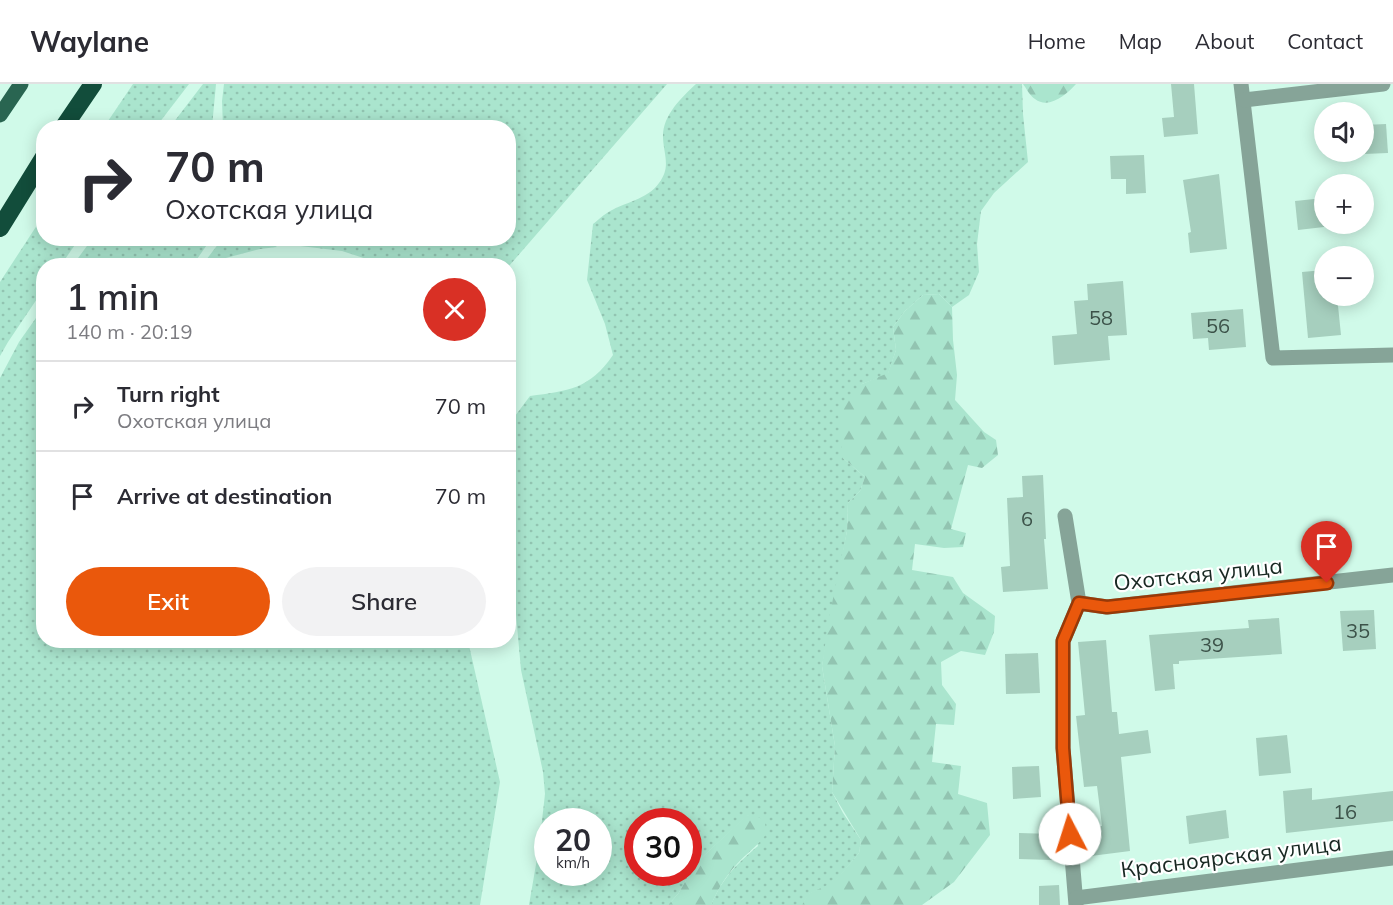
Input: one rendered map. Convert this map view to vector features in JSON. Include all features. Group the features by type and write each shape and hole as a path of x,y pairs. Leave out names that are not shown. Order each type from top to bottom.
{"highway":[{"path":"68,120 91,86"},
{"path":"0,228 36,170"}],"main road":[{"path":"0,115 21,84"}],"street":[{"path":"1241,84 1273,358 1393,355"},
{"path":"1244,100 1383,84"},
{"path":"1065,516 1079,603 1063,641 1063,748 1076,902"},
{"name":"Охотская улица","path":"1079,603 1107,607 1393,576"},
{"name":"Красноярская улица","path":"1076,902 1393,858"}],"green space":[{"path":"133,84 189,84 161,120 109,120"},
{"path":"203,84 216,84 213,120 175,120"},
{"path":"224,84 667,84 516,258 364,258 342,251 300,246 516,246 516,120 223,120"},
{"path":"696,84 1022,84 1028,162 994,193 981,211 977,244 979,272 969,295 952,307 939,294 923,295 905,311 893,327 896,350 888,374 862,384 843,458 865,477 860,491 848,503 847,531 822,666 835,746 832,792 861,840 859,853 834,883 809,894 802,905 711,905 730,873 758,846 748,815 702,857 702,808 624,808 624,886 683,886 668,905 529,905 534,876 534,886 612,886 612,808 543,808 543,772 521,670 516,615 516,415 530,396 567,390 587,382 613,355 605,324 587,280 593,224 605,214 648,193 659,183 666,166 664,130 674,108"},
{"path":"1023,84 1076,84 1063,96 1046,103 1033,98"},
{"path":"36,227 36,246 74,246 66,258 36,258 36,300 0,356 0,282"},
{"path":"87,246 206,246 198,258 78,258"},
{"path":"217,246 277,247 226,258 208,258"},
{"path":"939,294 952,307 957,375 955,400 984,432 996,440 998,455 982,468 968,465 951,529 966,533 963,547 944,548 915,544 912,570 953,577 963,593 995,616 994,632 985,655 961,651 941,662 942,685 956,704 954,725 936,724 932,762 961,766 958,794 987,803 990,835 954,882 922,905 802,905 808,894 834,882 859,853 861,840 832,792 835,746 822,666 829,618 847,531 848,503 860,491 865,477 843,458 838,412 862,384 888,373 896,350 893,327 905,311 923,295"},
{"path":"36,318 36,648 470,648 500,782 480,905 0,905 0,378 19,342"},
{"path":"747,815 764,819 767,833 729,874 711,905 668,905 683,886 702,886 702,857"}],"building":[{"path":"1171,84 1194,84 1198,134 1164,137 1162,118 1174,117"},
{"path":"1386,124 1388,153 1374,154 1374,125"},
{"path":"1144,155 1146,193 1126,194 1126,179 1111,179 1110,156"},
{"path":"1219,174 1227,249 1190,253 1188,233 1191,232 1183,180"},
{"path":"1314,199 1314,228 1298,230 1295,201"},
{"path":"1314,271 1314,306 1338,306 1341,335 1308,338 1302,272"},
{"path":"1123,281 1127,335 1108,336 1110,360 1054,365 1052,336 1077,334 1074,301 1088,300 1087,284"},
{"path":"1243,309 1246,347 1209,350 1208,338 1193,339 1191,313"},
{"path":"1043,475 1046,539 1044,539 1048,589 1003,592 1001,567 1010,566 1007,498 1023,497 1022,476"},
{"path":"1374,610 1376,649 1343,651 1340,611"},
{"path":"1279,618 1282,654 1179,661 1179,664 1173,664 1175,689 1155,691 1149,635 1249,628 1248,620"},
{"path":"1106,640 1112,712 1117,712 1119,734 1148,730 1151,753 1121,757 1130,851 1091,856 1088,827 1102,826 1097,786 1084,787 1076,716 1085,715 1078,642"},
{"path":"1038,653 1040,693 1006,694 1005,654"},
{"path":"1287,735 1291,773 1259,776 1256,738"},
{"path":"1039,766 1041,797 1013,799 1012,767"},
{"path":"1312,788 1312,800 1393,791 1393,821 1286,833 1283,791"},
{"path":"1226,810 1229,838 1189,844 1186,816"},
{"path":"1019,833 1053,834 1052,860 1019,859"},
{"path":"1059,885 1060,905 1039,905 1039,886"}],"route":[{"path":"1070,834 1063,748 1063,641 1079,603 1107,607 1327,583"}]}
